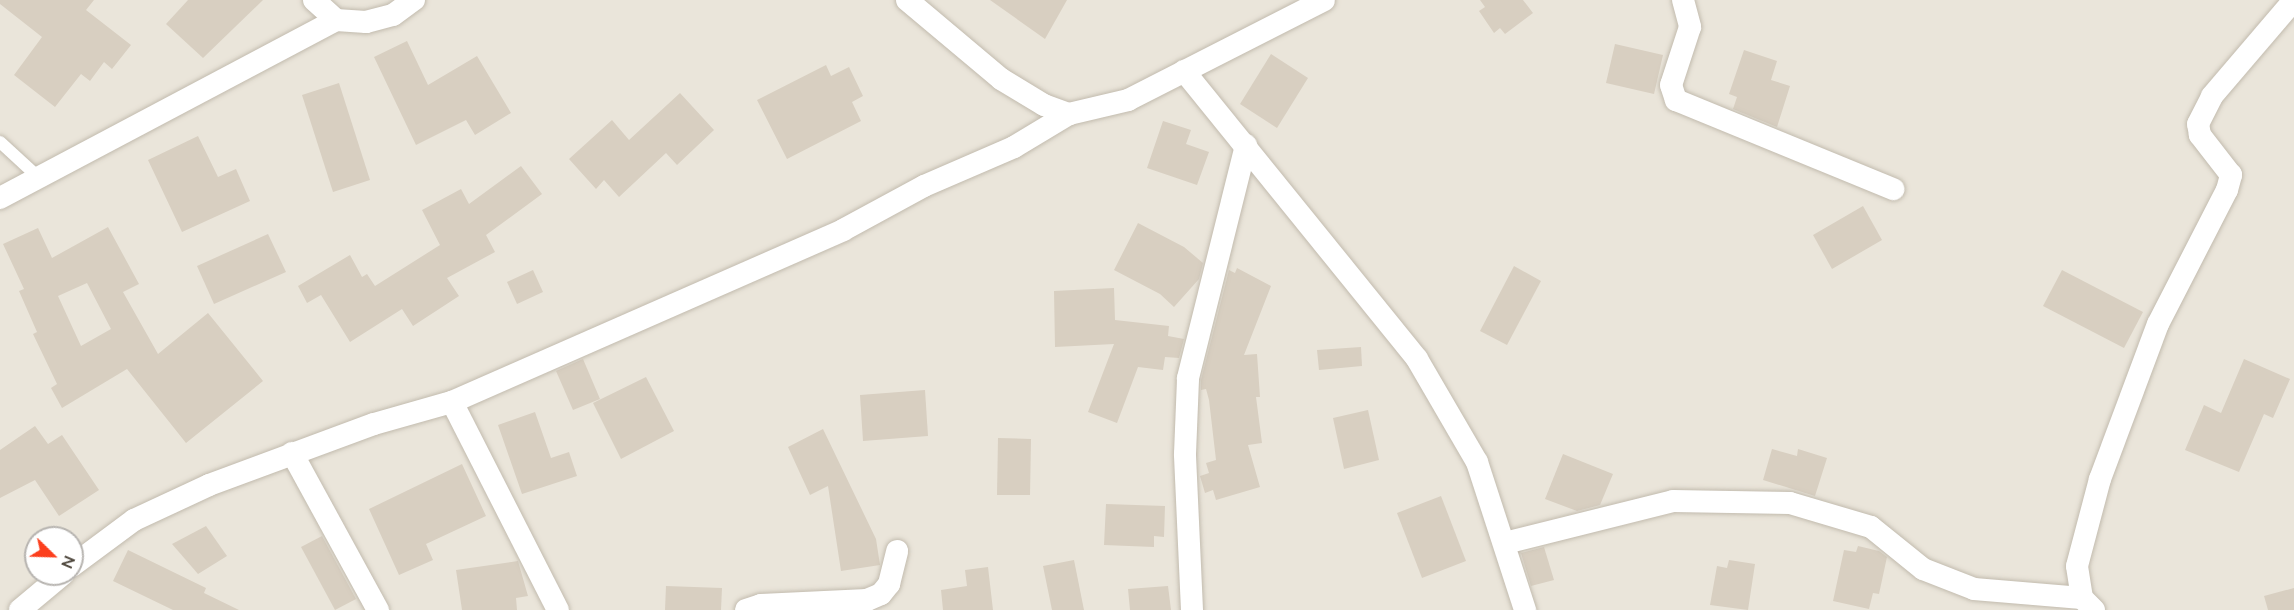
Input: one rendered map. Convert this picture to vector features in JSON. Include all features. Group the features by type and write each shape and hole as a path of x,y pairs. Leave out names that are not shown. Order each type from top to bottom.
{"street":[{"path":"314,0 336,20"},
{"path":"0,198 336,20 366,22 393,15 414,0"},
{"path":"907,0 1001,79 1044,105 1069,114"},
{"path":"84,557 134,520 292,453 452,402 843,230 924,186 973,168 1014,147 1069,114 1128,100 1324,0"},
{"path":"1683,0 1690,27 1671,85 1676,100 1893,189"},
{"path":"1505,543 1673,501 1790,503 1871,527 1923,569 1974,589 2088,604 2077,566 2100,479 2158,324 2227,190 2228,167 2200,135 2200,116 2212,96 2294,0"},
{"path":"1184,71 1417,359 1477,462 1525,610"},
{"path":"1192,610 1185,454 1188,378 1246,145"},
{"path":"452,402 558,610"},
{"path":"292,453 378,610"},
{"path":"746,610 761,605 867,600 881,594 889,584 897,551"},
{"path":"20,610 49,586"}],"lane":[{"path":"0,142 38,177"}],"shaded area":[{"path":"0,0 2294,0 2294,610 0,610"}],"building":[{"path":"0,0 94,0 86,10 131,45 112,69 104,62 90,81 81,74 55,107 14,75 42,37 0,4"},
{"path":"188,0 263,0 203,58 166,24"},
{"path":"990,0 1067,0 1045,39"},
{"path":"1480,0 1523,0 1533,13 1505,34 1500,28 1494,33 1479,11 1485,7"},
{"path":"407,41 428,85 477,56 511,113 475,135 466,120 416,145 374,57"},
{"path":"1615,44 1663,55 1654,94 1606,83"},
{"path":"1744,50 1777,61 1771,80 1790,86 1777,127 1733,109 1737,97 1729,94"},
{"path":"1271,54 1308,78 1277,128 1240,104"},
{"path":"826,65 831,76 849,67 863,96 852,102 861,121 787,159 757,100"},
{"path":"339,83 370,180 333,192 302,95"},
{"path":"680,93 714,130 677,165 666,153 619,197 604,180 596,189 569,159 612,120 629,140"},
{"path":"1163,121 1191,130 1186,144 1209,152 1197,185 1147,168"},
{"path":"198,136 218,177 236,169 250,201 182,232 148,160"},
{"path":"521,166 542,194 486,235 495,252 447,278 459,296 413,326 402,309 350,342 321,295 307,303 298,286 350,255 362,277 367,274 375,286 440,245 422,210 461,189 469,204"},
{"path":"1863,206 1882,240 1832,269 1813,235"},
{"path":"1138,223 1184,247 1203,263 1199,279 1174,307 1160,294 1114,270"},
{"path":"108,227 139,284 123,292 158,354 208,313 263,381 186,443 127,369 62,408 51,388 57,384 33,334 37,332 19,291 24,289 3,244 38,228 52,258","holes":["87,283 111,329 81,346 58,296"]},
{"path":"268,234 286,272 214,304 197,266"},
{"path":"1514,266 1541,281 1507,345 1480,331"},
{"path":"1237,268 1271,286 1244,355 1257,354 1260,397 1256,397 1262,443 1248,445 1260,487 1216,500 1213,490 1205,493 1200,476 1209,473 1206,463 1216,460 1209,400 1206,389 1201,390 1201,380 1229,270 1235,273"},
{"path":"533,270 543,292 517,304 507,282"},
{"path":"2062,270 2143,312 2124,348 2043,306"},
{"path":"1114,288 1115,320 1169,326 1168,336 1184,339 1179,358 1165,357 1163,370 1138,367 1117,423 1088,412 1114,344 1055,347 1054,291"},
{"path":"1361,347 1362,366 1319,370 1317,350"},
{"path":"583,359 600,399 573,410 556,371"},
{"path":"2244,359 2290,379 2273,418 2264,414 2239,472 2185,450 2204,405 2221,413"},
{"path":"646,377 674,431 621,459 593,403"},
{"path":"925,390 928,436 863,441 860,395"},
{"path":"1368,410 1379,460 1344,469 1333,418"},
{"path":"535,412 551,458 569,452 577,476 522,494 498,425"},
{"path":"35,426 48,444 62,435 99,490 59,516 35,480 0,498 0,450"},
{"path":"823,429 876,539 880,565 841,571 828,486 810,495 788,447"},
{"path":"998,438 1031,439 1030,495 997,495"},
{"path":"1772,449 1797,456 1798,449 1827,458 1815,496 1763,480"},
{"path":"1563,454 1613,474 1600,505 1577,511 1545,499"},
{"path":"462,464 486,516 426,544 433,560 399,575 369,509"},
{"path":"1441,496 1466,561 1422,578 1397,513"},
{"path":"1106,504 1165,506 1164,537 1154,536 1154,547 1104,545"},
{"path":"206,526 227,556 198,574 172,544"},
{"path":"322,536 356,599 335,610 301,547"},
{"path":"1858,546 1879,551 1887,557 1879,594 1873,593 1869,609 1833,601 1844,550 1856,552"},
{"path":"1544,547 1554,580 1531,586 1521,553"},
{"path":"128,550 206,588 204,593 239,610 173,610 113,581"},
{"path":"1074,560 1084,610 1052,610 1043,566"},
{"path":"1729,560 1755,564 1748,610 1710,605 1717,566 1727,568"},
{"path":"518,561 528,596 516,598 517,610 462,610 456,570"},
{"path":"988,567 993,610 943,610 941,590 967,586 965,570"},
{"path":"666,586 722,588 721,610 665,610"},
{"path":"1168,586 1171,610 1130,610 1128,589"},
{"path":"2294,588 2294,610 2268,610 2264,596"}]}
